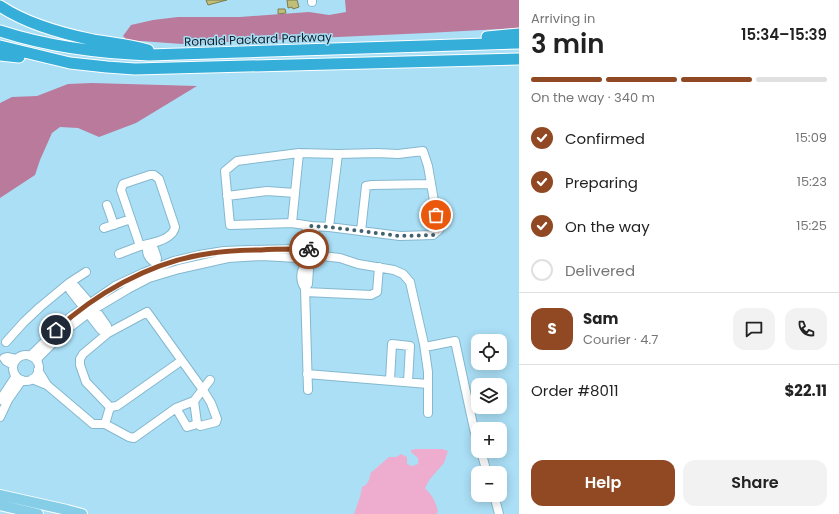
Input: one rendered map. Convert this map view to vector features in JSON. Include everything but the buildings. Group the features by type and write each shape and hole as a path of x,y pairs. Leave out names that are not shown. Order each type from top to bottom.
{"highway":[{"path":"0,6 9,13 47,27 92,40 138,47 163,55"},
{"name":"Ronald Packard Parkway","path":"0,31 68,48 114,53 163,55 519,43"},
{"path":"415,46 519,34"},
{"path":"0,46 70,63"},
{"path":"0,55 107,68 135,69 515,60"}],"main road":[{"path":"0,494 82,514"},
{"path":"0,505 38,514"}],"street":[{"path":"423,151 428,166 439,230 433,235 400,236 329,227 311,228 292,223 230,225 225,171 237,161 299,153 338,154 398,154 423,151"},
{"path":"292,223 299,153"},
{"path":"329,227 338,154"},
{"path":"119,254 145,245 158,241 172,234 175,227 159,179 154,175 145,176 123,184 121,190 130,219 145,245 151,260 158,268"},
{"path":"361,231 366,186 431,184"},
{"path":"227,196 267,191 295,193"},
{"path":"107,205 114,224"},
{"path":"104,228 130,219"},
{"path":"308,390 305,290 308,284 308,269 305,266 308,251 313,245 315,232 311,228"},
{"path":"37,362 39,358 89,308 115,286 143,272 158,268 174,261 199,255 248,250 297,249 340,258 358,264 394,270 403,274 410,282 422,333 428,372 428,412"},
{"path":"305,290 370,295 377,292 379,267"},
{"path":"6,342 34,312 86,272"},
{"path":"70,284 75,286 101,330 107,332"},
{"path":"30,356 70,317 89,308"},
{"path":"110,407 86,382 80,365 80,359 83,354 107,332 147,312 211,403 217,419 216,422 200,426 197,423"},
{"path":"424,346 456,341 473,422"},
{"path":"390,380 392,344 410,346 408,382"},
{"path":"47,385 38,370 37,362 33,357 22,356 15,362 14,373 19,378 28,380 32,379 47,385 93,424 105,424 129,437 134,438 176,408 194,401 210,380"},
{"path":"2,357 7,357 15,362"},
{"path":"110,407 117,406 181,361"},
{"path":"32,379 35,377 38,370"},
{"path":"308,374 428,384"},
{"path":"0,400 19,378"},
{"path":"0,417 19,378"},
{"path":"194,401 197,423"},
{"path":"105,424 110,407"},
{"path":"176,408 187,427 197,423"},
{"path":"496,502 499,514"}],"shaded area":[{"path":"345,0 519,0 519,28 182,44 127,40 123,36 131,25 153,20 178,17 240,17 309,12 329,15 346,12"},
{"path":"92,83 197,86 136,123 99,137 78,128 60,127 52,133 35,175 0,198 0,103 12,97 37,96 68,84"},
{"path":"442,449 448,451 444,463 430,479 425,488 430,493 438,512 436,514 354,514 362,487 366,485 369,480 371,472 389,457 396,457 401,454 407,457 407,464 412,466 418,464 418,458 411,452 411,450"}],"way so far":[{"path":"309,249 310,246 306,244 306,232 311,229 311,226 400,236 433,235 439,230 436,215"}],"route":[{"path":"56,330 70,317 115,286 143,272 174,261 199,255 248,250 297,249 304,254 309,254 309,249"}]}
